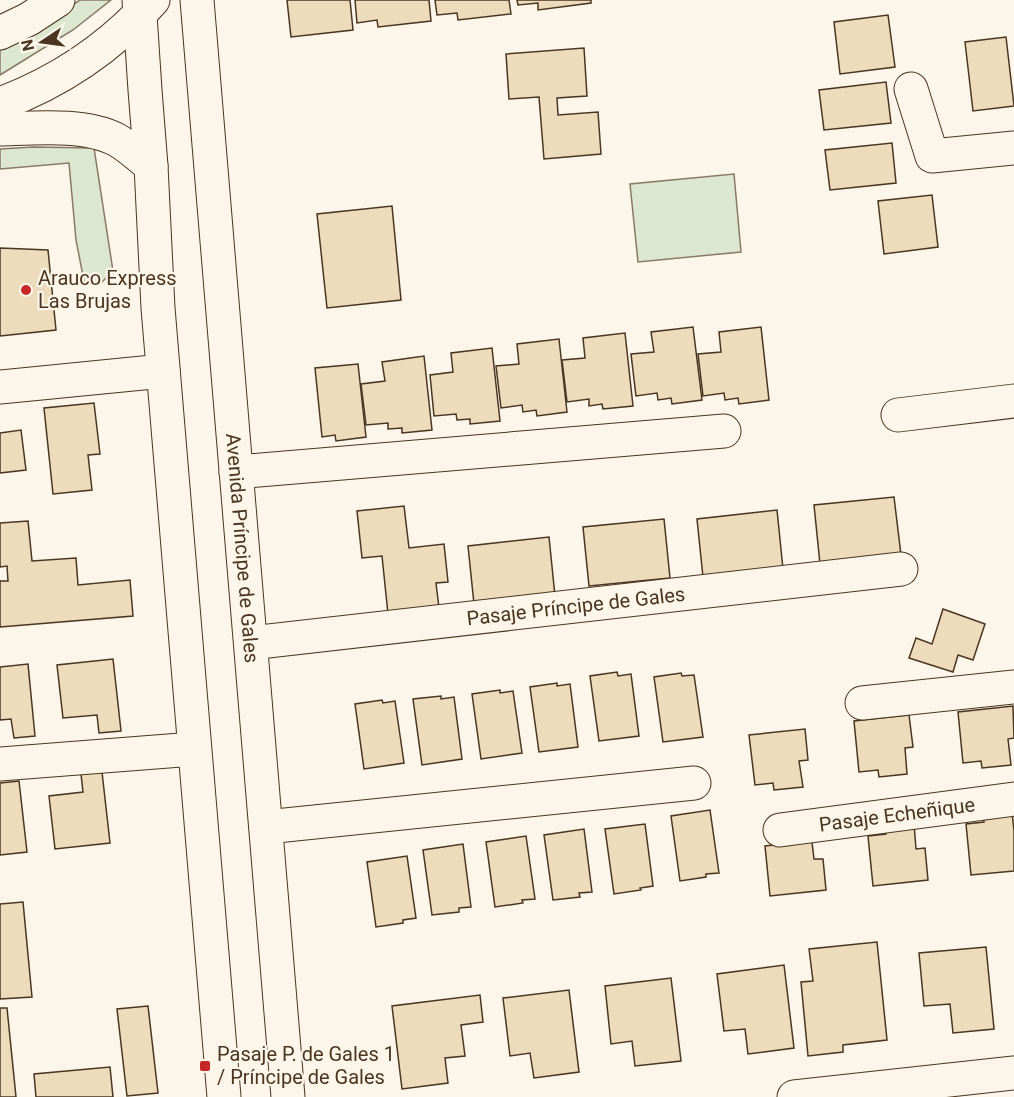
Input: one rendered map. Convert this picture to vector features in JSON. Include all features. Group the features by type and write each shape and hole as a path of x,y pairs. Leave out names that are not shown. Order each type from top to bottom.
{"street":[{"path":"0,33 29,19 58,0"},
{"name":"Avenida Príncipe de Gales","path":"197,0 288,1097"},
{"path":"0,104 68,72 104,46 144,5"},
{"path":"144,5 145,90 152,166 158,308 224,1097"},
{"path":"911,88 932,156 1014,148"},
{"path":"0,129 64,128 99,133 117,140 152,166"},
{"path":"0,387 163,371"},
{"path":"897,414 1014,401"},
{"path":"236,472 724,431"},
{"name":"Pasaje Príncipe de Gales","path":"251,644 901,569"},
{"path":"862,703 1014,687"},
{"path":"0,764 194,749"},
{"path":"266,826 694,783"},
{"name":"Pasaje Echeñique","path":"780,830 1014,799"},
{"path":"794,1097 1014,1072"}],"green space":[{"path":"80,0 111,0 73,30 0,75 0,46 22,38"},
{"path":"94,148 113,271 100,284 84,281 76,240 69,163 0,169 0,149"},
{"path":"734,174 741,252 638,262 630,184"}],"building":[{"path":"287,0 350,0 353,30 291,37"},
{"path":"355,0 429,0 431,21 378,27 377,20 357,23"},
{"path":"435,0 509,0 511,14 458,20 457,13 437,15"},
{"path":"517,0 591,0 591,3 538,10 538,3 518,5"},
{"path":"888,15 895,67 840,74 834,22"},
{"path":"1006,37 1014,106 973,111 965,42"},
{"path":"584,48 587,96 557,98 558,115 598,112 601,154 544,159 539,97 509,99 506,54"},
{"path":"886,82 891,123 824,130 819,90"},
{"path":"892,143 896,183 830,190 825,150"},
{"path":"932,195 938,247 884,254 878,201"},
{"path":"392,206 401,300 327,308 317,214"},
{"name":"Arauco Express Las Brujas","path":"0,248 48,250 56,330 0,336"},
{"path":"693,327 702,400 672,404 671,398 658,400 657,393 636,396 631,354 654,352 651,332"},
{"path":"761,327 769,400 739,404 738,398 725,400 724,393 703,396 698,354 721,352 719,332"},
{"path":"625,333 633,406 603,409 602,404 589,406 589,399 567,402 562,360 585,358 583,338"},
{"path":"559,339 567,412 537,416 536,410 523,412 522,405 501,408 496,366 519,364 517,344"},
{"path":"492,348 500,421 470,424 470,419 457,420 456,414 434,416 430,375 453,372 451,353"},
{"path":"424,356 432,430 402,433 402,428 388,429 388,423 366,425 361,384 385,381 382,362"},
{"path":"358,364 366,437 336,441 335,435 322,437 315,368"},
{"path":"94,403 100,454 88,455 92,490 53,494 44,408"},
{"path":"21,430 26,470 0,473 0,433"},
{"path":"894,497 901,555 820,564 814,505"},
{"path":"404,506 409,548 444,544 448,582 436,583 439,608 388,614 382,556 362,558 357,511"},
{"path":"777,510 783,569 703,577 697,519"},
{"path":"664,519 670,578 589,586 583,527"},
{"path":"28,521 32,561 76,558 78,585 130,580 133,616 0,627 0,581 8,581 7,566 0,567 0,523"},
{"path":"549,537 555,596 474,604 468,546"},
{"path":"943,609 985,624 973,660 958,655 953,672 909,658 916,638 932,644"},
{"path":"113,659 121,731 99,733 97,715 63,718 57,665"},
{"path":"28,664 35,736 14,738 11,719 0,720 0,667"},
{"path":"617,672 618,676 631,674 639,736 599,741 590,676"},
{"path":"681,673 682,676 694,675 703,737 663,742 654,677"},
{"path":"557,683 557,686 570,684 578,747 539,752 530,687"},
{"path":"500,690 500,693 513,691 522,753 481,759 472,694"},
{"path":"441,696 441,699 454,697 462,759 422,765 413,699"},
{"path":"382,700 383,703 395,701 404,763 364,769 355,704"},
{"path":"1013,706 1014,738 1008,739 1011,765 982,768 981,761 963,763 958,712"},
{"path":"909,715 913,747 905,748 907,774 879,777 878,770 859,772 854,721"},
{"path":"805,729 808,760 799,761 803,787 774,790 773,783 755,785 749,735"},
{"path":"102,772 110,843 55,849 49,796 83,792 81,774"},
{"path":"19,781 27,852 0,855 0,783"},
{"path":"710,810 719,873 680,881 671,816"},
{"path":"1012,812 1014,871 971,875 966,824 984,822 983,815"},
{"path":"645,824 653,886 614,894 605,829"},
{"path":"914,824 916,849 925,848 928,880 873,886 868,836 886,834 885,827"},
{"path":"584,829 592,892 579,893 580,897 553,900 544,835"},
{"path":"811,834 814,859 823,859 826,890 770,896 765,846 783,844"},
{"path":"526,836 535,899 495,907 486,842"},
{"path":"463,844 471,907 459,908 459,912 432,915 423,850"},
{"path":"407,856 416,918 403,920 403,923 376,927 367,862"},
{"path":"23,902 32,997 0,999 0,904"},
{"path":"877,942 887,1040 843,1045 843,1052 808,1056 801,982 813,981 809,949"},
{"path":"986,947 994,1029 953,1033 950,1004 924,1006 919,953"},
{"path":"784,965 794,1048 748,1054 745,1029 724,1031 717,974"},
{"path":"671,978 681,1061 635,1066 632,1041 611,1044 605,986"},
{"path":"569,990 579,1072 534,1078 530,1053 510,1056 503,998"},
{"path":"480,995 483,1022 461,1025 465,1056 445,1058 448,1083 402,1089 392,1006"},
{"path":"148,1006 158,1093 127,1096 117,1009"},
{"path":"0,1008 7,1008 16,1097 0,1097"},
{"path":"110,1067 113,1097 36,1097 34,1074"}],"place":[{"name":"Arauco Express Las Brujas","path":"26,290"},
{"name":"Pasaje P. de Gales 1 / Príncipe de Gales","path":"205,1066"}]}
